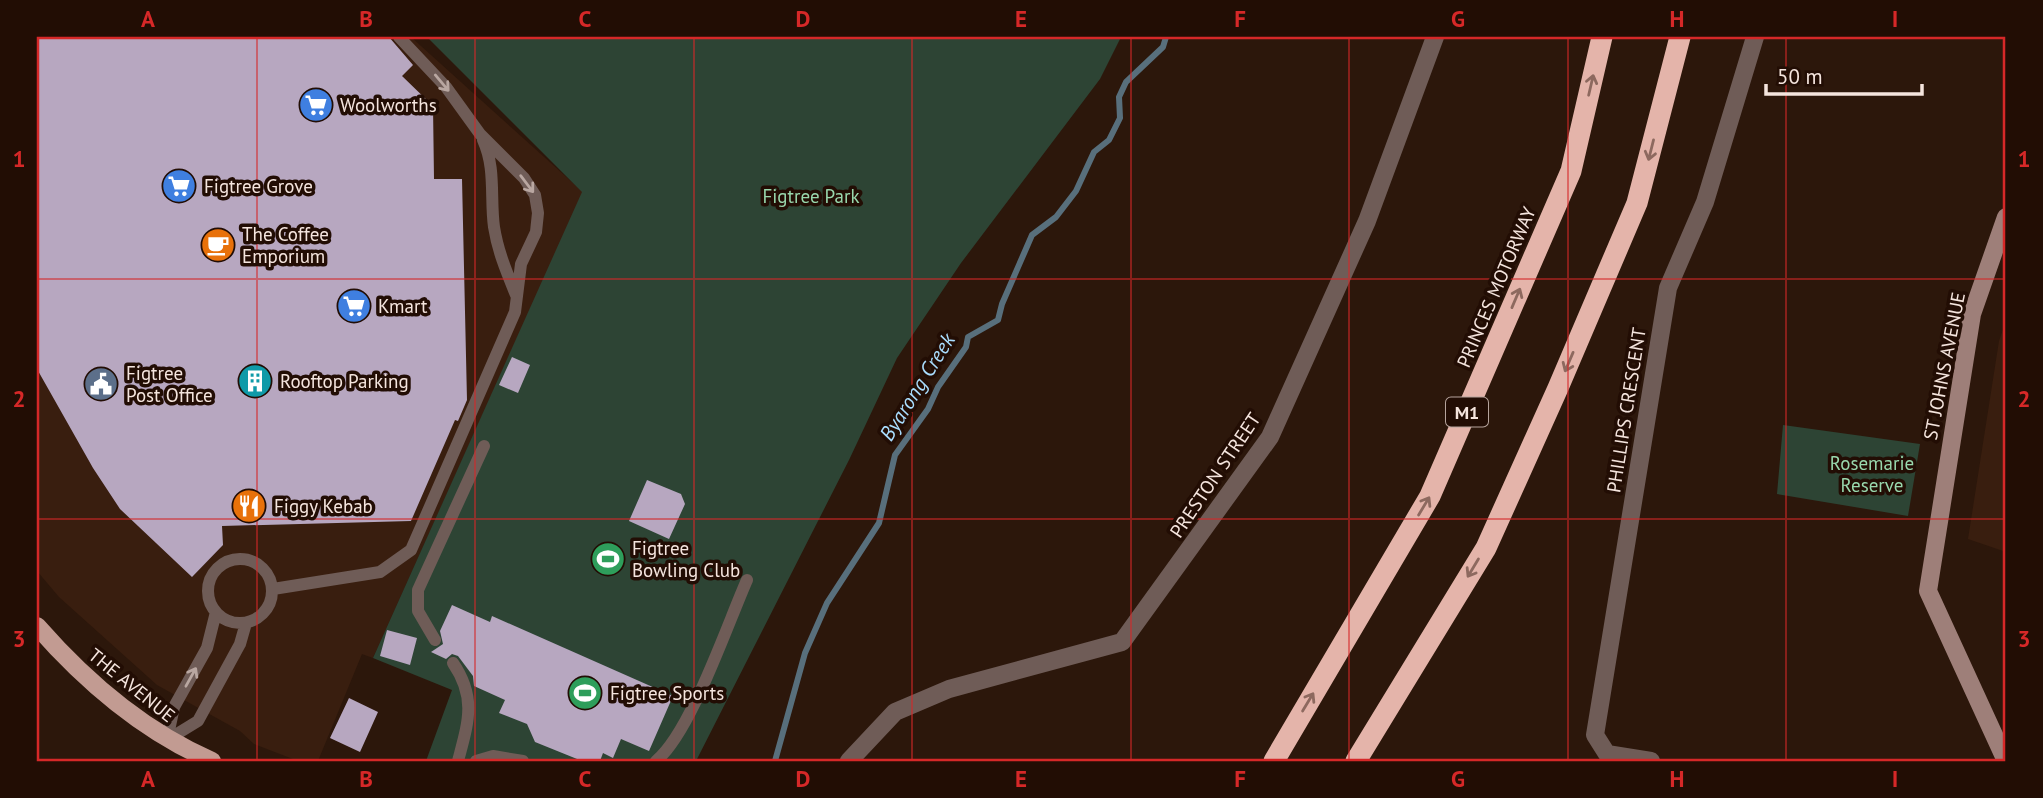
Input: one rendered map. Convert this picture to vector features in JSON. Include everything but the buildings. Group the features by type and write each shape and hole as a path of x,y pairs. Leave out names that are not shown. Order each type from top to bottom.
{"highway":[{"name":"PRINCES MOTORWAY","path":"1274,761 1430,496 1571,171 1602,37"},
{"path":"1356,761 1486,548 1558,388 1637,203 1680,37"}],"main road":[{"name":"THE AVENUE","path":"37,626 87,679 167,740 212,761"}],"street":[{"name":"PRESTON STREET","path":"849,761 895,712 949,689 1122,642 1270,437 1367,221 1435,37"},
{"name":"PHILLIPS CRESCENT","path":"1651,761 1607,754 1595,735 1668,288 1705,202 1755,37"},
{"name":"ST JOHNS AVENUE","path":"2006,217 1972,314 1928,591 2006,761"}],"lane":[{"path":"273,589 380,572 401,560 411,550 515,312 521,264 536,232 538,203 524,178 480,134 446,87 399,37"},
{"path":"480,134 491,162 494,227 505,273 517,299"},
{"path":"435,640 418,611 418,590 484,446"},
{"path":"247,560 261,566 269,576 273,589 266,611 246,623 233,623 216,612 211,604 208,587 215,571 229,561 247,560"},
{"path":"656,761 669,746 690,712 747,580"},
{"path":"167,740 174,707 207,648 216,612"},
{"path":"167,740 198,721 240,644 246,623"},
{"path":"453,663 469,692 468,721 458,761"},
{"path":"477,761 493,755 523,761"}],"shaded area":[{"path":"37,37 411,37 583,192 373,658 362,654 318,761 298,761 254,744 240,731 157,685 59,597 37,571"},
{"path":"2006,321 2006,552 1968,539 1999,341"}],"green space":[{"name":"Figtree Park","path":"427,37 1121,37 1100,79 961,263 897,358 849,460 696,761 426,761 452,690 373,658 582,192"},
{"name":"Rosemarie Reserve","path":"1783,425 1920,444 1908,516 1777,494"}],"waterway":[{"name":"Byarong Creek","path":"775,761 805,653 827,603 879,523 895,455 928,409 938,387 966,347 968,337 998,320 1002,304 1032,235 1056,217 1076,191 1094,152 1109,140 1120,118 1119,97 1126,82 1163,47 1166,37"}],"place":[{"name":"Woolworths","path":"316,105"},
{"name":"Figtree Grove","path":"179,186"},
{"name":"The Coffee Emporium","path":"218,245"},
{"name":"Kmart","path":"354,306"},
{"name":"Rooftop Parking","path":"255,381"},
{"name":"Figtree Post Office","path":"101,384"},
{"name":"Figgy Kebab","path":"249,506"},
{"name":"Figtree Bowling Club","path":"608,559"},
{"name":"Figtree Sports","path":"585,693"}]}
